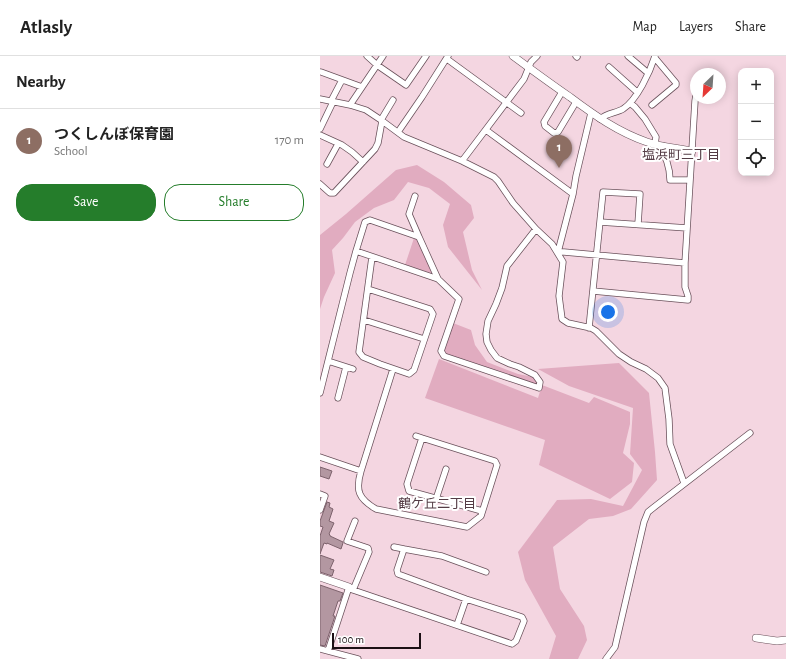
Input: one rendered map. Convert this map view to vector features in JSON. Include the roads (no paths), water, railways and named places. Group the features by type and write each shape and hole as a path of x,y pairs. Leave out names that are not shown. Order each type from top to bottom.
{"street":[{"path":"367,56 377,65 406,85 426,56"},
{"path":"350,105 383,56"},
{"path":"513,56 600,119 631,136 663,146 692,151"},
{"path":"462,161 524,79 531,62 537,56"},
{"path":"628,56 648,73"},
{"path":"398,132 448,57 521,113"},
{"path":"600,119 622,109 630,103 644,82 655,57 676,85 652,105"},
{"path":"609,67 637,92"},
{"path":"322,72 362,87"},
{"path":"320,129 342,80"},
{"path":"562,92 544,122 545,126 554,133 558,132 576,102"},
{"path":"320,99 366,110 404,137 494,176 513,203 552,244 563,262 559,296 562,319 568,323 596,331 619,354 646,369 658,378 664,388 669,419 670,444 684,483"},
{"path":"320,184 330,193 334,193 375,149 378,143 382,120 393,100"},
{"path":"630,103 645,119 656,137 655,144"},
{"path":"593,291 688,300 684,287 695,104"},
{"path":"558,252 592,113"},
{"path":"486,130 573,194"},
{"path":"320,135 352,152 363,162"},
{"path":"327,164 338,144"},
{"path":"663,146 662,151 667,162 670,180 690,180"},
{"path":"589,328 603,192 640,194 638,224"},
{"path":"415,196 409,214 438,278 459,299 441,351 444,356 539,388 540,382 534,375 497,358 487,342 486,334 488,320 502,288 507,266 536,228"},
{"path":"320,393 356,251 365,222 370,220 419,236"},
{"path":"600,222 687,228"},
{"path":"356,251 438,278"},
{"path":"558,252 685,263"},
{"path":"368,289 430,310 432,314 414,370 409,374 363,357 359,352 372,257"},
{"path":"364,320 424,339"},
{"path":"328,361 353,369"},
{"path":"338,398 346,367"},
{"path":"393,369 360,471 358,488 361,497 376,509 467,527 481,516 497,465 495,461 416,436"},
{"path":"606,659 615,647 648,512 750,434"},
{"path":"422,438 407,484 409,491 482,511"},
{"path":"320,457 360,471"},
{"path":"436,499 446,469"},
{"path":"320,494 325,496 320,510"},
{"path":"328,651 351,588 369,552 368,548 347,541 355,521"},
{"path":"394,547 442,556 486,572"},
{"path":"320,577 512,644 516,641 524,621 522,617 398,574 397,570 404,549"},
{"path":"457,625 466,598"},
{"path":"756,638 777,641 786,640"},
{"path":"320,649 358,659"}],"place":[{"name":"つくしんぼ保育園","path":"559,168"}],"district":[{"name":"塩浜町三丁目","path":"681,155"},
{"name":"鶴ケ丘二丁目","path":"437,504"}]}
